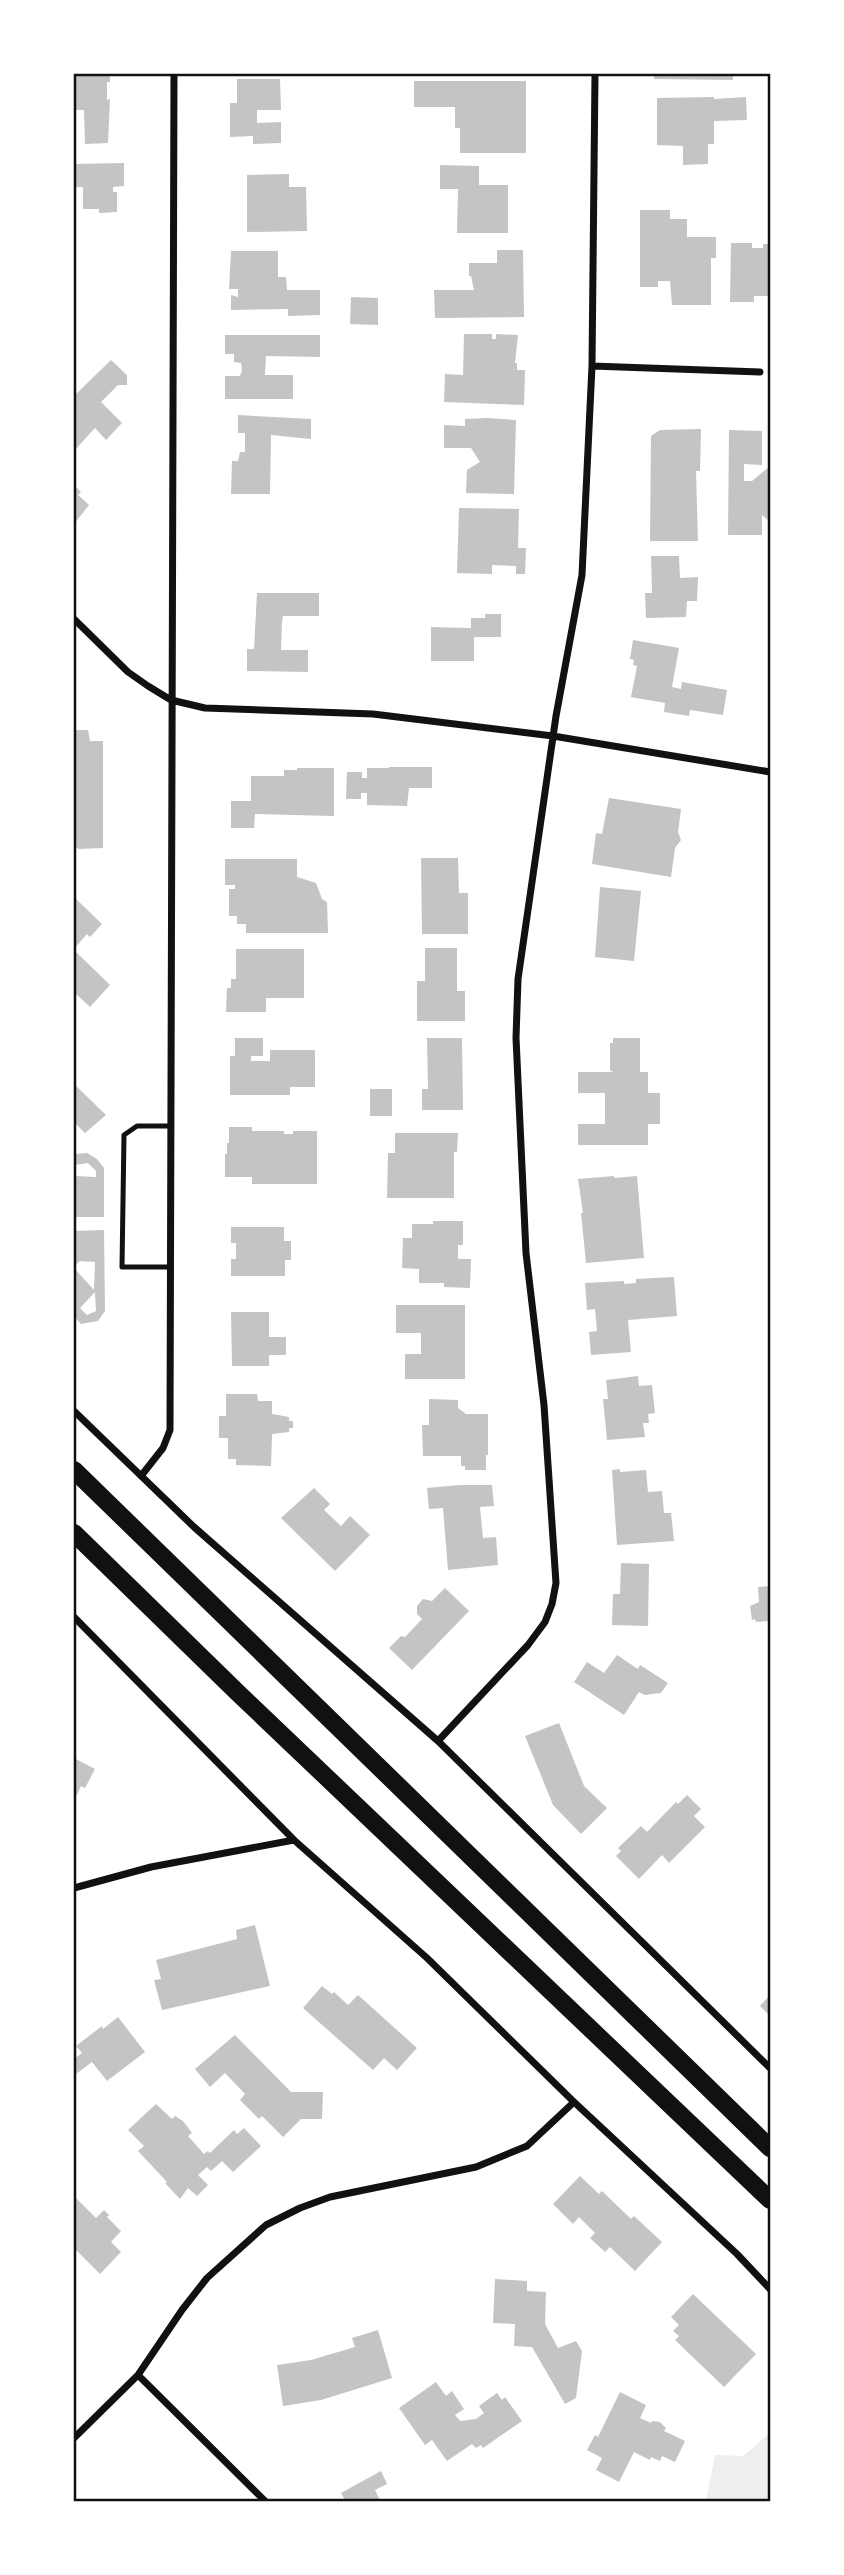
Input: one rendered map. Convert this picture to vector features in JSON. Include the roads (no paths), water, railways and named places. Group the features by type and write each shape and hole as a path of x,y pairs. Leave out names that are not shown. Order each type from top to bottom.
{"highway":[{"path":"74,1470 771,2148"},
{"path":"74,1533 237,1692 771,2200"}],"street":[{"path":"141,1476 163,1448 170,1430 174,74"},
{"path":"438,1741 528,1645 545,1622 556,1583 544,1405 526,1253 516,1038 518,979 553,736 582,575 592,366 596,74"},
{"path":"592,366 760,372"},
{"path":"74,619 128,672 171,700 205,708 373,714 553,736 771,772"},
{"path":"74,1411 194,1527 438,1741 771,2068"},
{"path":"74,1617 294,1840 427,1958 771,2289"},
{"path":"74,1888 151,1867 294,1840"},
{"path":"74,2438 138,2375 207,2278 265,2225 330,2197 476,2167 527,2146 574,2102"},
{"path":"138,2375 266,2501"}],"lane":[{"path":"171,1126 137,1126 124,1135 122,1267 171,1267"}]}
